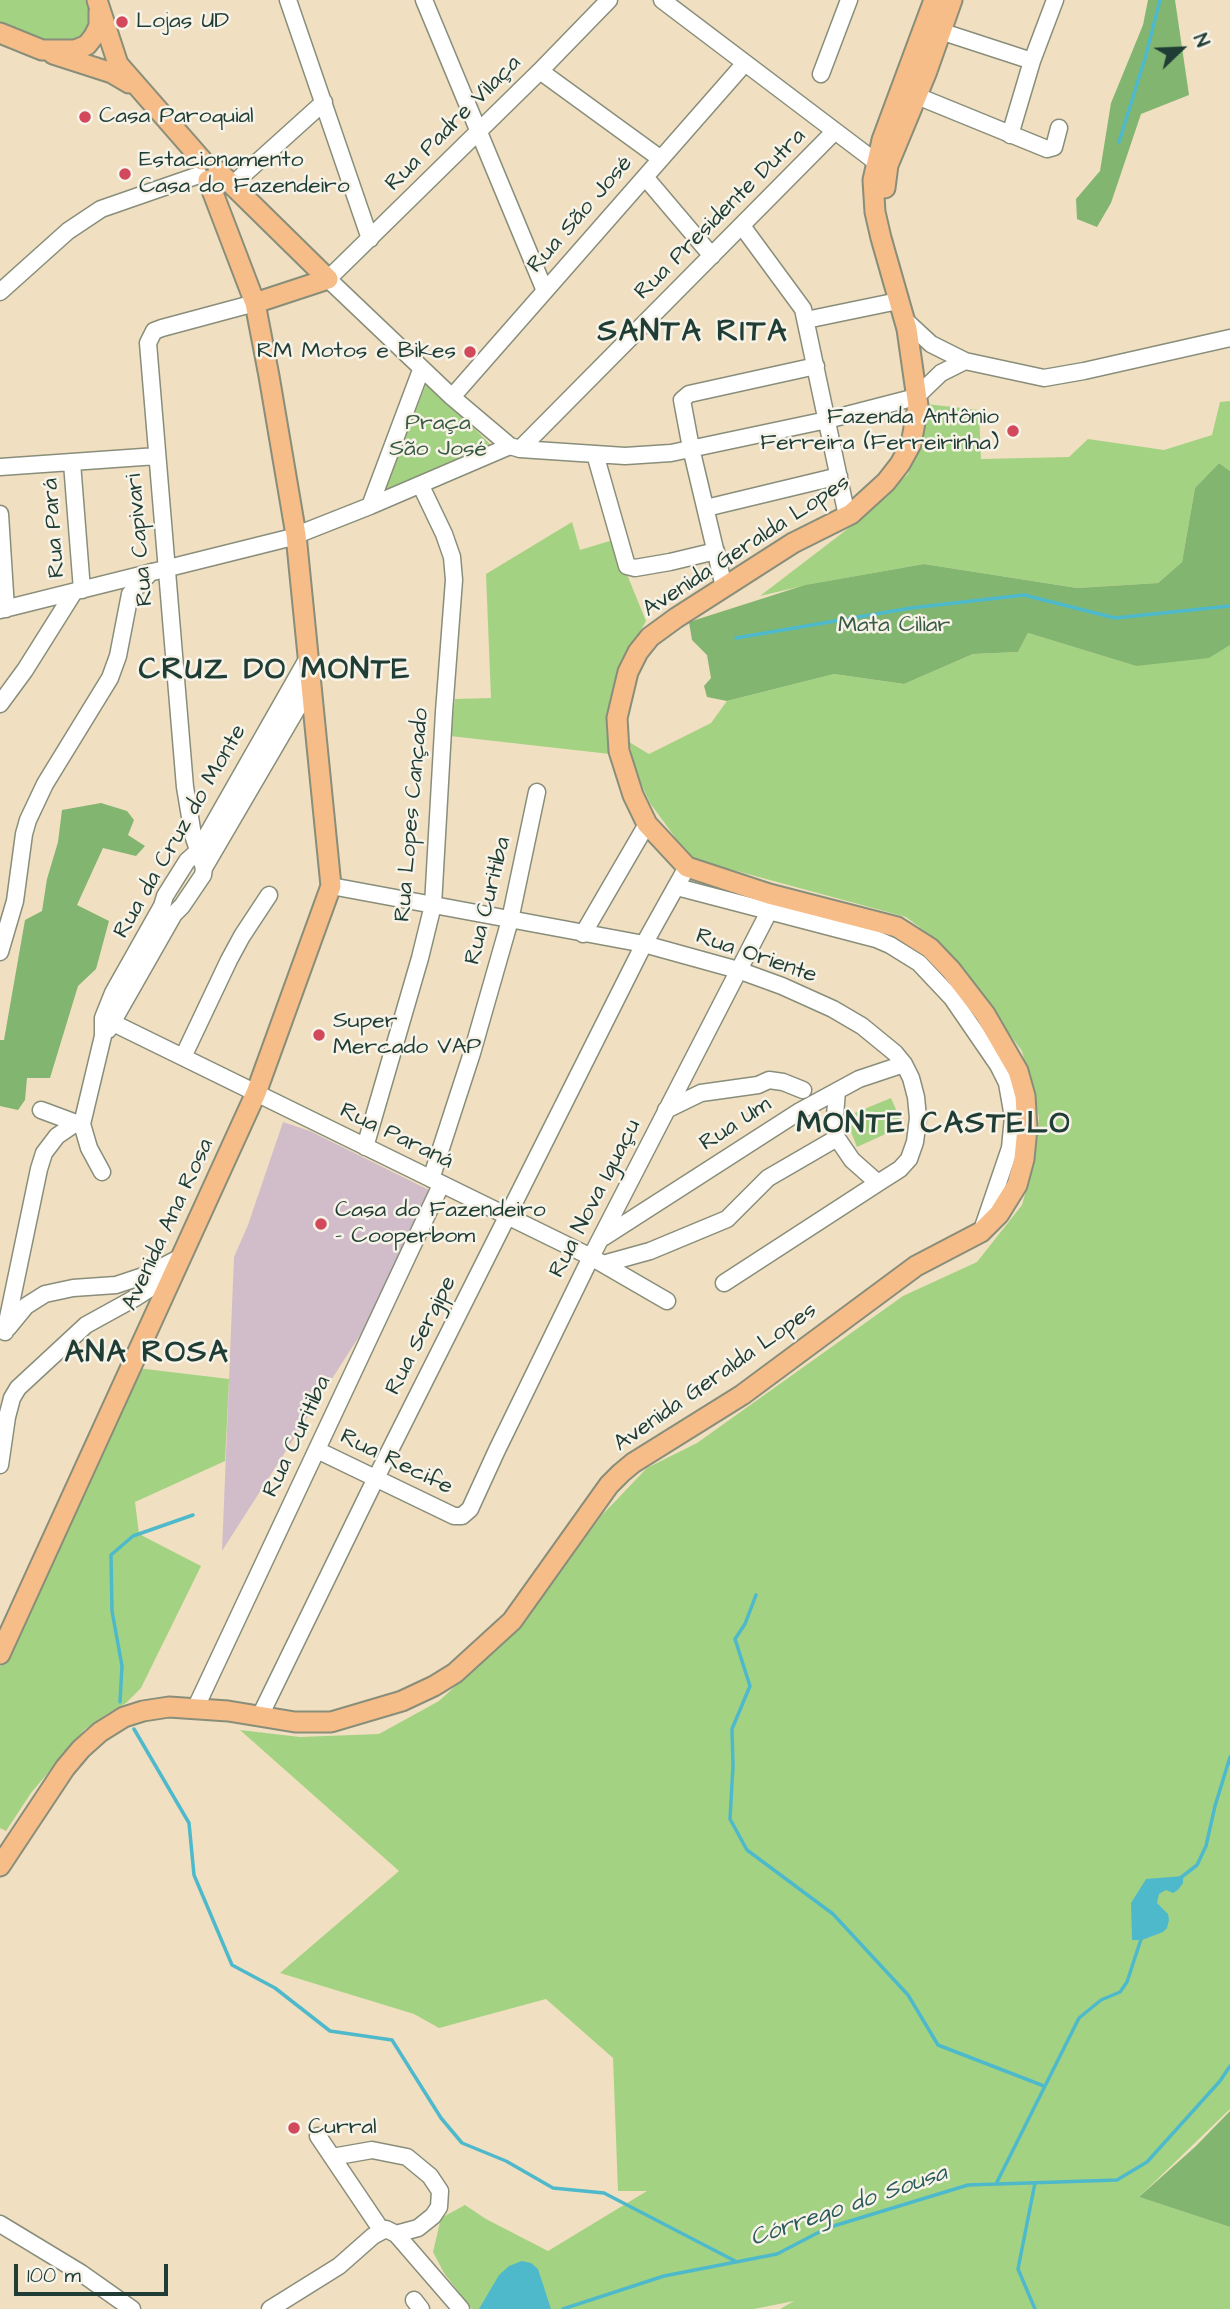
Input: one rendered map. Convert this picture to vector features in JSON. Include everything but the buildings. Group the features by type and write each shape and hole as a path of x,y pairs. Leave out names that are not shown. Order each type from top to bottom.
{"main road":[{"path":"42,50 75,50 87,45 99,26 97,0"},
{"path":"97,0 118,64 138,89 212,174 318,275 255,303"},
{"path":"882,163 933,0"},
{"path":"882,163 917,96 952,0"},
{"path":"0,33 113,73 138,89"},
{"name":"Avenida Geralda Lopes","path":"0,1866 65,1768 100,1732 124,1717 169,1707 196,1707 314,1723 352,1717 402,1701 455,1673 512,1622 609,1485 627,1468 742,1395 916,1266 981,1231 999,1213 1017,1185 1024,1159 1027,1128 1025,1096 1018,1071 985,1014 951,970 930,948 897,927 774,903 687,867 647,824 633,795 619,751 617,718 628,672 638,652 650,637 793,543 847,516 866,502 900,464 911,444 918,406 916,390 901,310 875,212 873,180 882,163"},
{"path":"212,174 255,303 296,535 310,654 331,886"},
{"name":"Avenida Ana Rosa","path":"0,1654 256,1093 331,886"}],"street":[{"path":"288,0 370,239"},
{"path":"424,0 545,291"},
{"name":"Rua Padre Vilaça","path":"318,275 370,239 609,0"},
{"path":"662,0 835,131 882,163"},
{"path":"821,74 849,0"},
{"path":"1010,135 1032,61 1055,0"},
{"path":"940,31 1032,61"},
{"name":"Rua São José","path":"452,397 745,63"},
{"path":"540,71 661,159"},
{"path":"917,96 1047,149 1054,147 1059,128"},
{"path":"0,292 68,231 101,209 212,174 324,102"},
{"name":"Rua Presidente Dutra","path":"515,447 712,256 835,131"},
{"path":"645,177 712,256"},
{"path":"742,226 803,309 847,516"},
{"path":"318,275 421,370 515,447"},
{"name":"Rua Capivari","path":"204,868 189,815 158,570 157,456 148,353 150,336 154,331 255,303"},
{"path":"806,320 901,310 932,344 965,361 1044,378 1230,338"},
{"path":"0,514 3,610 296,535 515,447 646,456 691,449 827,420 916,390 965,361"},
{"path":"724,587 682,400 689,394 816,366"},
{"path":"370,506 421,370"},
{"path":"595,454 627,566 635,568 716,551"},
{"path":"0,467 157,456"},
{"name":"Rua Pará","path":"72,463 78,591"},
{"path":"706,508 839,476"},
{"name":"Rua Lopes Cançado","path":"365,1147 433,905 454,580 452,557 444,534 421,486"},
{"path":"0,951 15,901 28,820 46,784 110,678 118,656 130,594 158,570"},
{"path":"0,704 78,591"},
{"name":"Rua da Cruz do Monte","path":"79,1124 113,993 165,897 187,861 198,850 310,654"},
{"name":"Rua da Cruz do Monte","path":"108,1020 174,914 203,875 204,868 312,683"},
{"name":"Rua Curitiba","path":"196,1707 317,1450 436,1182 510,920 537,792"},
{"path":"583,934 647,824"},
{"name":"Rua Sergipe","path":"260,1716 376,1478 644,944 687,867"},
{"name":"Rua Oriente","path":"331,886 644,944 738,970 833,1009 882,1040 904,1064 916,1097 918,1118 915,1142 909,1159 900,1169 724,1283"},
{"name":"Avenida Geralda Lopes","path":"677,887 774,903"},
{"path":"183,1057 229,960 269,895"},
{"name":"Rua Nova Iguaçu","path":"454,1516 466,1514 474,1504 497,1450 597,1261 601,1238 774,903"},
{"name":"Rua Paraná","path":"108,1020 597,1261 667,1301"},
{"name":"Rua Um","path":"601,1238 775,1126 870,1074 904,1064"},
{"path":"666,1110 701,1093 758,1086 769,1080 803,1090"},
{"path":"837,1091 834,1111 837,1138 852,1160 878,1183"},
{"path":"41,1110 79,1124 102,1172"},
{"path":"2,1337 44,1153 57,1136 79,1124"},
{"path":"597,1261 649,1251 727,1219 768,1178 837,1138"},
{"path":"2,1337 26,1306 45,1294 116,1285 178,1265"},
{"path":"0,1465 6,1397 86,1325 150,1289 178,1265"},
{"name":"Rua Recife","path":"317,1450 454,1516"},
{"path":"318,2136 389,2232 461,2309"},
{"path":"270,2309 339,2266 373,2235 418,2228 433,2216 439,2207 440,2191 430,2176 407,2157 372,2150 332,2157"},
{"path":"0,2224 81,2273 132,2309"}],"shaded area":[{"path":"283,1122 310,1131 431,1191 374,1313 222,1551 234,1257 248,1225"}],"green space":[{"path":"0,0 85,0 91,16 91,30 71,45 35,39 0,22"},
{"path":"1148,0 1175,0 1189,95 1141,114 1111,203 1097,227 1077,219 1076,199 1100,171 1111,103 1143,25"},
{"name":"Praça São José","path":"427,382 494,448 383,492"},
{"path":"1230,401 1230,471 1219,463 1195,488 1182,562 1158,583 1077,588 924,564 760,596 854,524 908,474 926,404 979,410 981,459 1069,457 1088,439 1164,450 1212,435 1220,402"},
{"name":"Mata Ciliar","path":"1219,463 1230,471 1230,645 1209,658 1136,666 1028,633 1018,652 973,654 904,684 834,674 727,701 707,697 704,686 711,678 707,655 692,640 689,622 805,585 924,564 1077,588 1158,583 1182,562 1195,488"},
{"path":"572,522 580,550 613,540 646,621 630,650 609,739 610,754 450,736 455,699 491,698 486,574"},
{"path":"1028,633 1136,666 1230,645 1230,2109 1139,2197 1230,2227 1230,2309 780,2309 794,2301 754,2309 472,2309 444,2273 433,2252 441,2218 465,2205 548,2251 647,2191 618,2191 613,2058 546,1999 439,2028 414,2014 280,1973 399,1871 240,1730 300,1737 379,1734 439,1701 486,1658 537,1604 602,1515 647,1468 697,1443 903,1296 977,1262 1022,1205 1035,1158 1039,1117 1022,1051 942,944 906,917 696,860 677,840 650,803 636,773 629,742 649,754 711,723 727,701 834,674 904,684 973,654 1018,652"},
{"path":"101,803 127,811 134,820 128,835 145,846 136,856 103,848 77,905 109,921 96,969 78,986 50,1078 27,1078 25,1100 18,1110 0,1106 0,1040 4,1040 25,920 42,911 47,879 58,842 62,810"},
{"path":"891,1098 903,1126 857,1147 845,1117"},
{"path":"137,1368 229,1379 225,1461 135,1502 139,1534 201,1566 141,1688 126,1703 84,1730 31,1793 6,1831 0,1828 0,1667"},
{"path":"1230,2111 1230,2227 1139,2197 1196,2146"}],"water":[{"path":"1183,1876 1183,1883 1178,1890 1173,1893 1166,1890 1159,1894 1157,1903 1168,1914 1167,1928 1142,1940 1132,1940 1131,1903 1146,1879"},
{"path":"522,2261 531,2263 538,2269 551,2309 479,2309 499,2275 509,2266"}],"waterway":[{"path":"1119,142 1160,0"},
{"path":"736,638 911,608 1024,595 1115,618 1230,606"},
{"path":"120,1702 122,1666 112,1611 111,1555 133,1536 193,1515"},
{"path":"756,1595 745,1624 735,1639 750,1686 732,1729 730,1819 747,1850 833,1914 908,1995 938,2045 1044,2086"},
{"path":"134,1729 189,1823 194,1875 232,1965 275,1988 330,2031 392,2040 441,2118 462,2143 506,2161 553,2188 604,2193 737,2262"},
{"path":"1179,1879 1197,1865 1206,1846 1230,1757"},
{"path":"996,2184 1079,2018 1101,2000 1120,1992 1127,1982 1142,1936"},
{"name":"Córrego do Sousa","path":"563,2309 664,2276 777,2254 827,2228 968,2185 1117,2180 1147,2162 1220,2081 1230,2066"},
{"path":"1035,2183 1018,2269 1035,2309"}],"place":[{"name":"Lojas UD","path":"122,22"},
{"name":"Casa Paroquial","path":"85,117"},
{"name":"Estacionamento Casa do Fazendeiro","path":"125,174"},
{"name":"RM Motos e Bikes","path":"470,352"},
{"name":"Fazenda Antônio Ferreira (Ferreirinha)","path":"1013,431"},
{"name":"Super Mercado VAP","path":"319,1035"},
{"name":"Casa do Fazendeiro - Cooperbom","path":"321,1224"},
{"name":"Curral","path":"294,2128"}],"district":[{"name":"SANTA RITA","path":"693,334"},
{"name":"CRUZ DO MONTE","path":"275,672"},
{"name":"MONTE CASTELO","path":"934,1126"},
{"name":"ANA ROSA","path":"147,1355"}]}
